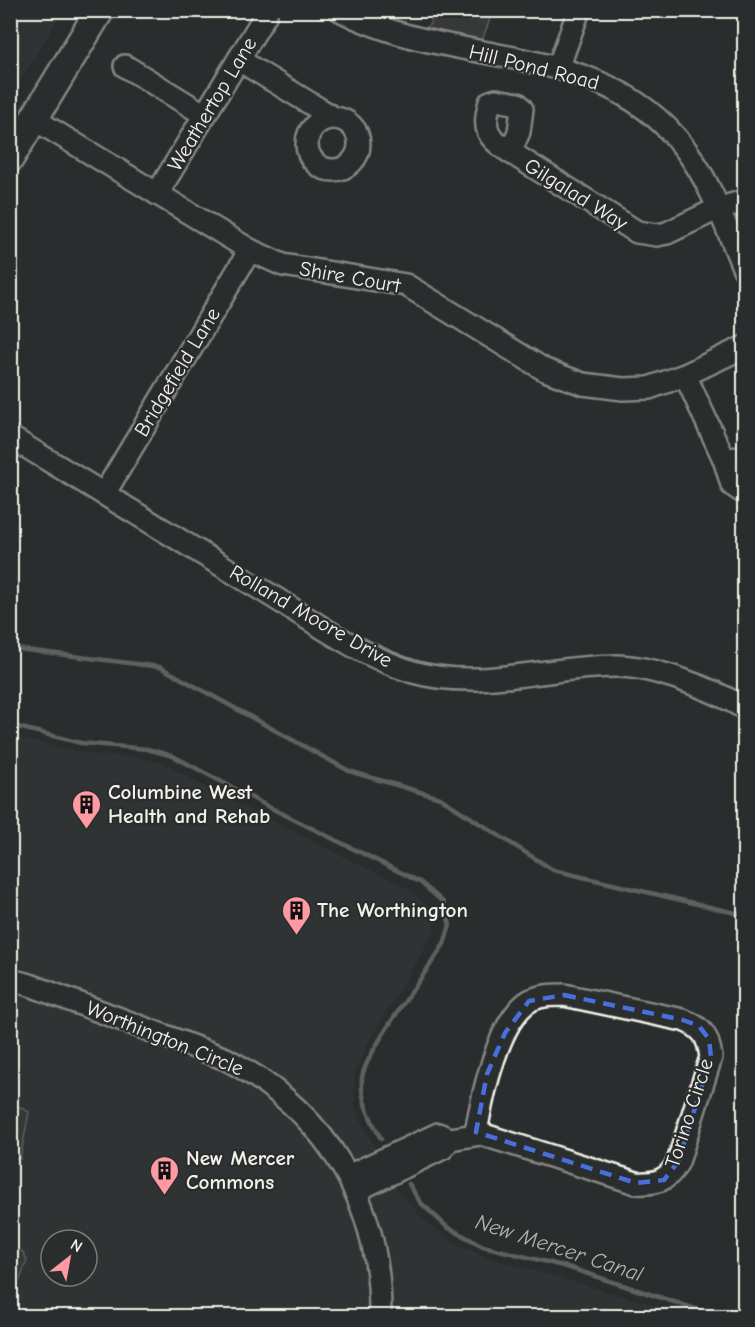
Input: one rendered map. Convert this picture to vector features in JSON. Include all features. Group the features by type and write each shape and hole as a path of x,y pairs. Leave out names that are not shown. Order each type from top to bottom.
{"main road":[{"path":"10,158 100,10"}],"street":[{"name":"Hill Pond Road","path":"340,10 390,32 558,68 605,83 651,112 687,151 744,269"},
{"path":"558,68 579,10"},
{"name":"Weathertop Lane","path":"157,194 266,14"},
{"path":"239,60 334,118"},
{"path":"125,66 205,115"},
{"name":"Shire Court","path":"34,119 250,250 283,265 406,285 545,370 583,384 623,389 649,388 685,375 744,347"},
{"name":"Gilgalad Way","path":"510,152 637,232 657,235 667,233 717,210 744,201"},
{"name":"Bridgefield Lane","path":"104,494 250,250"},
{"path":"685,375 734,459 732,485 744,493"},
{"name":"Rolland Moore Drive","path":"10,437 381,660 414,672 443,678 484,678 618,666 672,677 713,692 744,708"},
{"name":"Worthington Circle","path":"10,981 30,985 226,1059 250,1072 289,1101 316,1128 351,1183 368,1224 378,1264 380,1317"},
{"name":"Torino Circle","path":"545,995 564,995 683,1020 699,1026 708,1039 711,1057 678,1162 673,1172 664,1180 653,1184 636,1183 517,1143 476,1132 487,1074 505,1033 529,1001 545,995"},
{"path":"351,1183 443,1148 450,1139 476,1132"}],"highlighted area":[{"path":"564,995 683,1020 699,1026 709,1039 711,1057 678,1162 664,1180 636,1183 476,1132 487,1074 505,1033 529,1001"}],"shaded area":[{"path":"10,11 63,11 11,95"},
{"path":"438,11 493,11 481,43 425,31"},
{"path":"11,736 95,755 136,757 164,763 210,790 407,888 424,903 434,919 433,933 366,1047 354,1076 355,1109 398,1190 427,1223 458,1245 493,1259 692,1316 11,1316"},
{"path":"11,1102 29,1112 20,1159 11,1158"},
{"path":"10,1233 15,1252 22,1251 27,1260 11,1304"}],"waterway":[{"path":"10,648 160,667 349,771 440,798 553,870 744,915"},
{"name":"New Mercer Canal","path":"10,725 81,743 147,749 173,756 269,807 420,882 443,902 450,925 444,944 365,1066 362,1078 364,1102 381,1139"},
{"name":"New Mercer Canal","path":"409,1184 420,1202 447,1227 483,1246 567,1267 717,1316"}],"place":[{"name":"Columbine West Health and Rehab","path":"87,830"},
{"name":"The Worthington","path":"296,936"},
{"name":"New Mercer Commons","path":"165,1196"}]}
